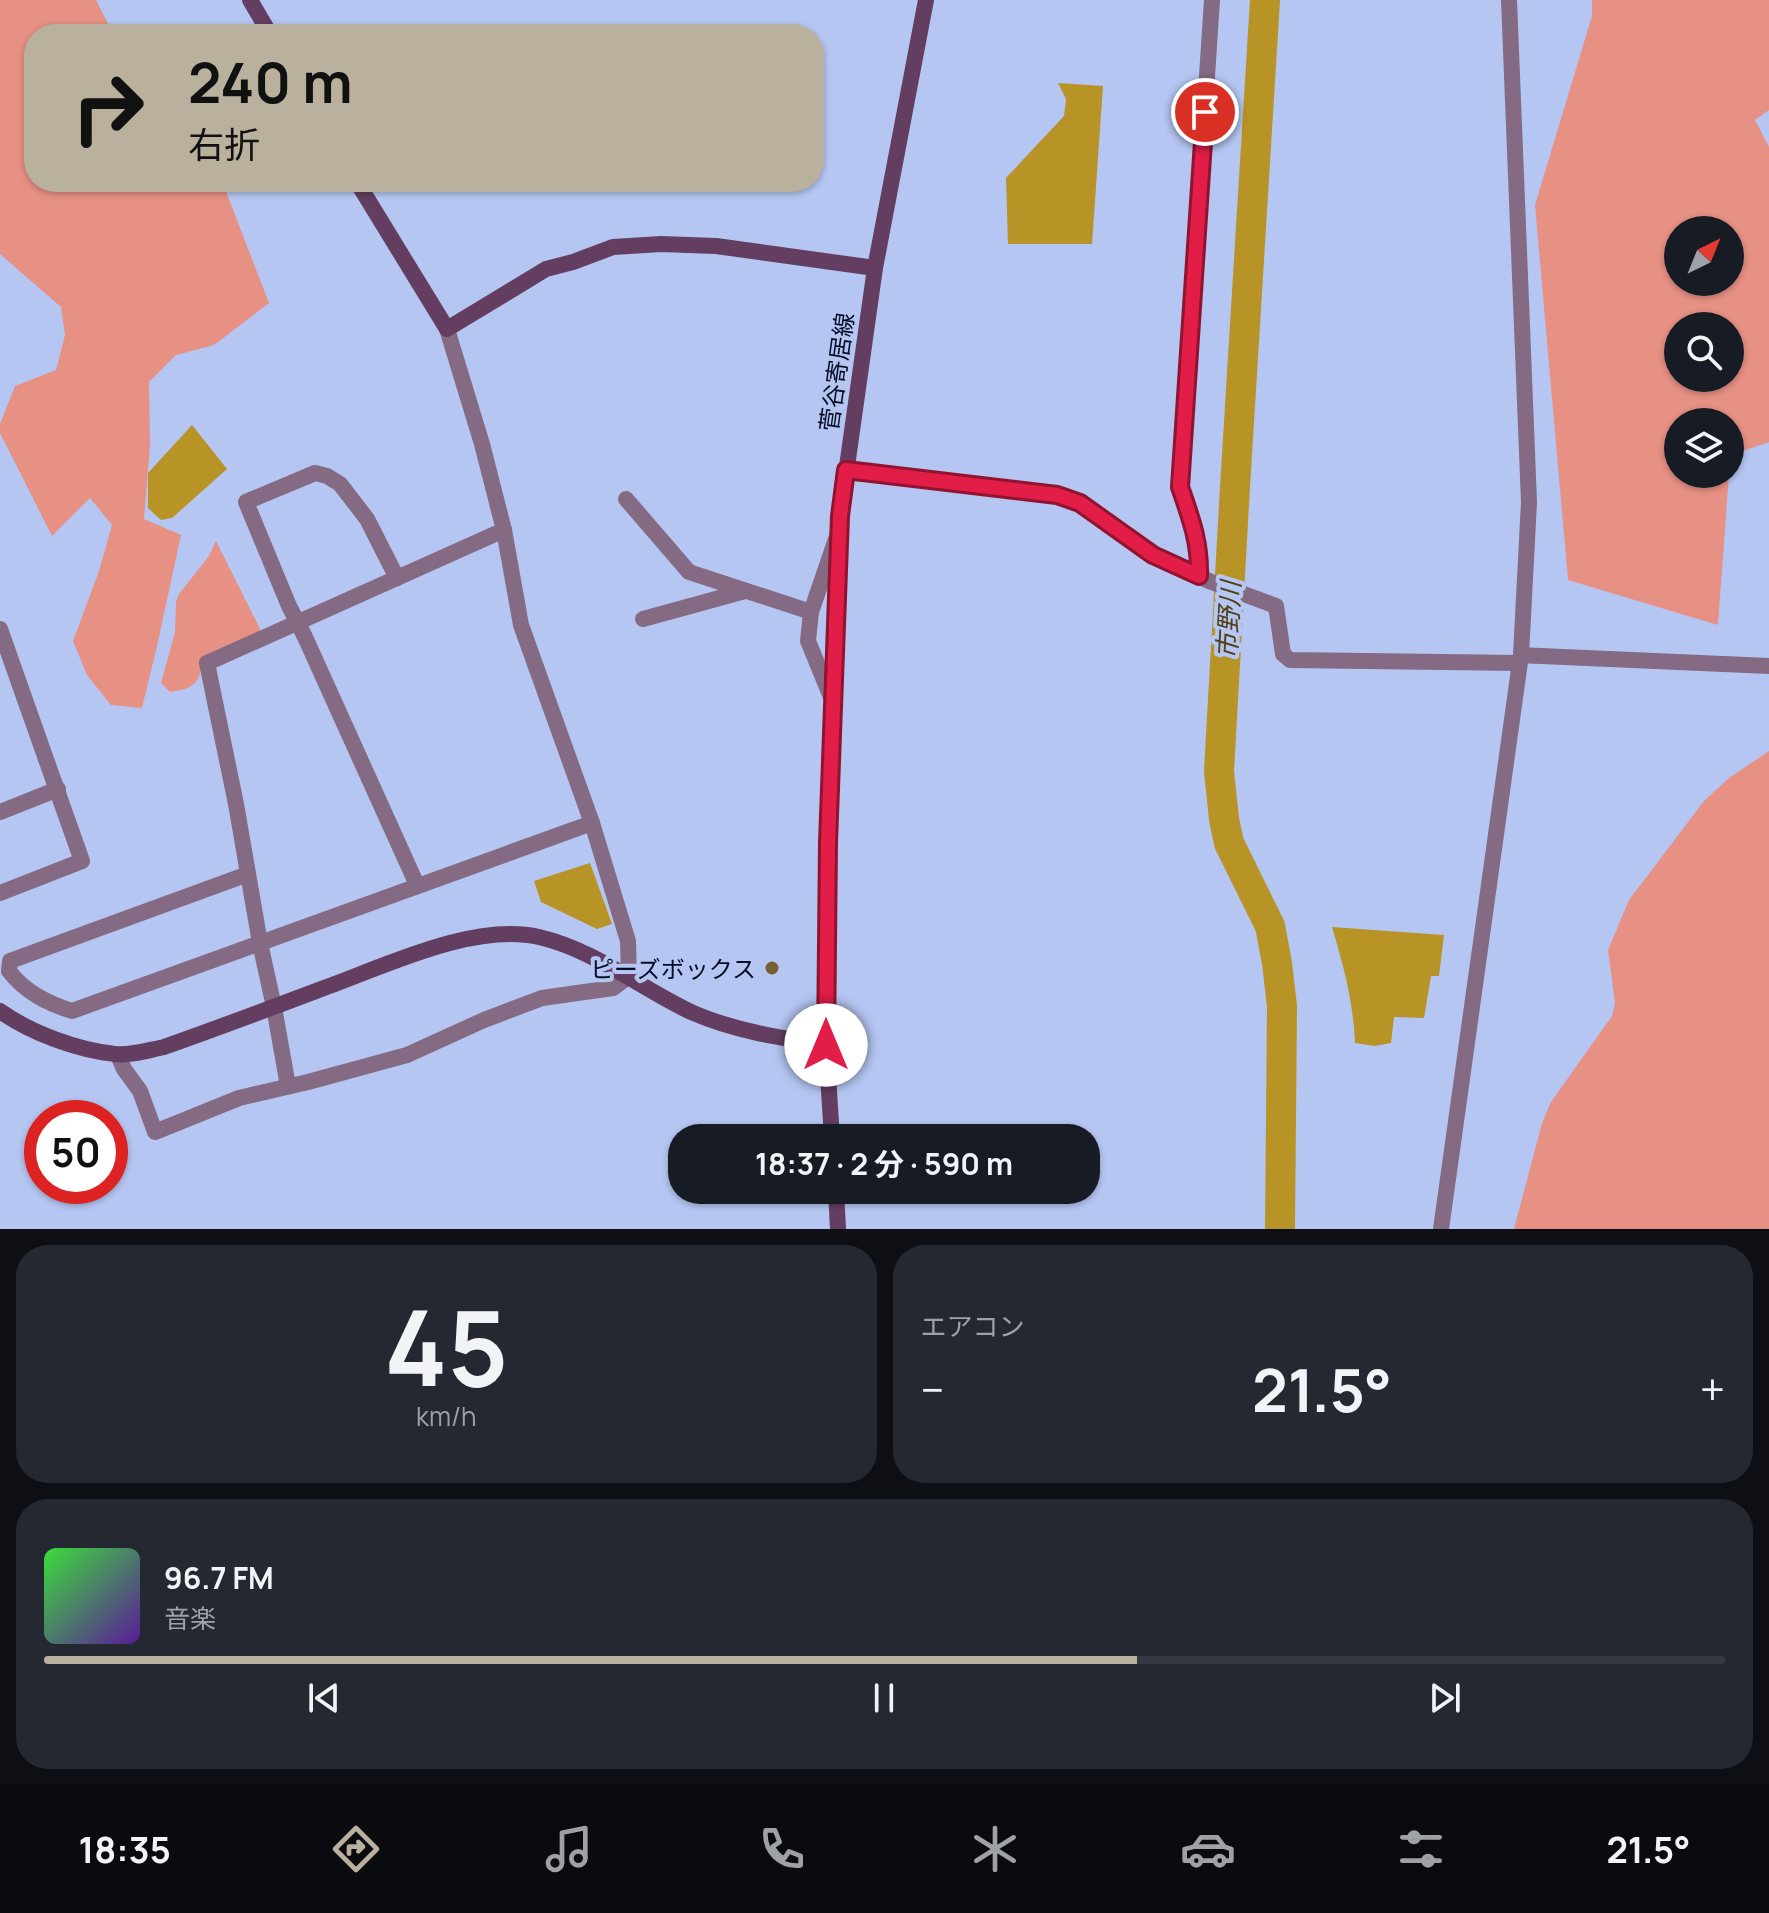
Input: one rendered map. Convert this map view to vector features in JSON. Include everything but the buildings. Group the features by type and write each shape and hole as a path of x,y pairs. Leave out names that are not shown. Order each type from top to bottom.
{"street":[{"path":"250,0 264,24"},
{"name":"菅谷寄居線","path":"831,1124 826,1045 828,843 840,527 875,268 926,0"},
{"path":"1204,578 1197,535 1180,487 1212,0"},
{"path":"1441,1229 1520,659 1529,502 1509,0"},
{"path":"363,192 447,329 504,530 521,625 592,823 628,941 629,976"},
{"path":"447,329 546,269 613,247 661,244 716,246 875,268"},
{"path":"846,470 1057,495 1080,503 1153,555 1276,606 1283,654 1290,660 1520,659 1769,666"},
{"path":"397,578 367,519 340,484 327,476 315,473 246,502 417,885"},
{"path":"626,499 689,572 811,612"},
{"path":"833,702 808,641 811,612 840,527"},
{"path":"288,1086 207,663 504,530"},
{"path":"643,619 745,591"},
{"path":"0,629 82,861 0,893"},
{"path":"0,812 58,789"},
{"path":"248,874 10,961 9,971 17,982 47,1003 72,1011 592,823"},
{"path":"0,1011 30,1029 59,1041 118,1055 164,1047 449,942 513,933 537,936 565,945 629,976 691,1012 730,1026 826,1045"},
{"path":"118,1055 140,1091 155,1132 239,1098 407,1055 542,998 613,988 629,976"},
{"path":"837,1204 838,1229"}],"shaded area":[{"path":"0,0 96,0 108,24 24,24 24,192 226,192 269,303 214,345 176,355 149,382 150,446 144,519 181,535 142,708 111,705 87,675 73,641 112,525 90,498 52,536 0,433 0,424 15,386 56,370 65,335 61,307 0,254"},
{"path":"1592,0 1769,0 1769,110 1755,120 1769,147 1769,442 1744,451 1744,408 1664,408 1664,488 1728,488 1718,625 1568,580 1535,205 1592,16"},
{"path":"1058,83 1103,86 1092,244 1008,244 1006,178 1064,116 1066,99"},
{"path":"192,425 227,469 172,518 161,520 148,508 148,473"},
{"path":"216,541 261,631 201,669 197,680 190,686 170,692 161,683 175,632 176,602"},
{"path":"1769,751 1769,1229 1514,1229 1542,1123 1551,1102 1612,1016 1615,1003 1608,950 1629,900 1704,801 1729,778"},
{"path":"590,863 612,924 597,929 541,902 534,881"},
{"path":"1332,927 1444,935 1439,976 1431,976 1424,1018 1394,1017 1391,1043 1375,1046 1355,1043 1347,984"}],"waterway":[{"name":"市野川","path":"1265,0 1219,771 1229,843 1270,926 1277,963 1282,1006 1280,1229"}],"place":[{"name":"ピーズボックス","path":"772,968"}],"route":[{"path":"826,1045 828,843 840,516 846,470 1057,495 1080,503 1153,555 1199,576 1197,535 1180,487 1205,112"}]}
